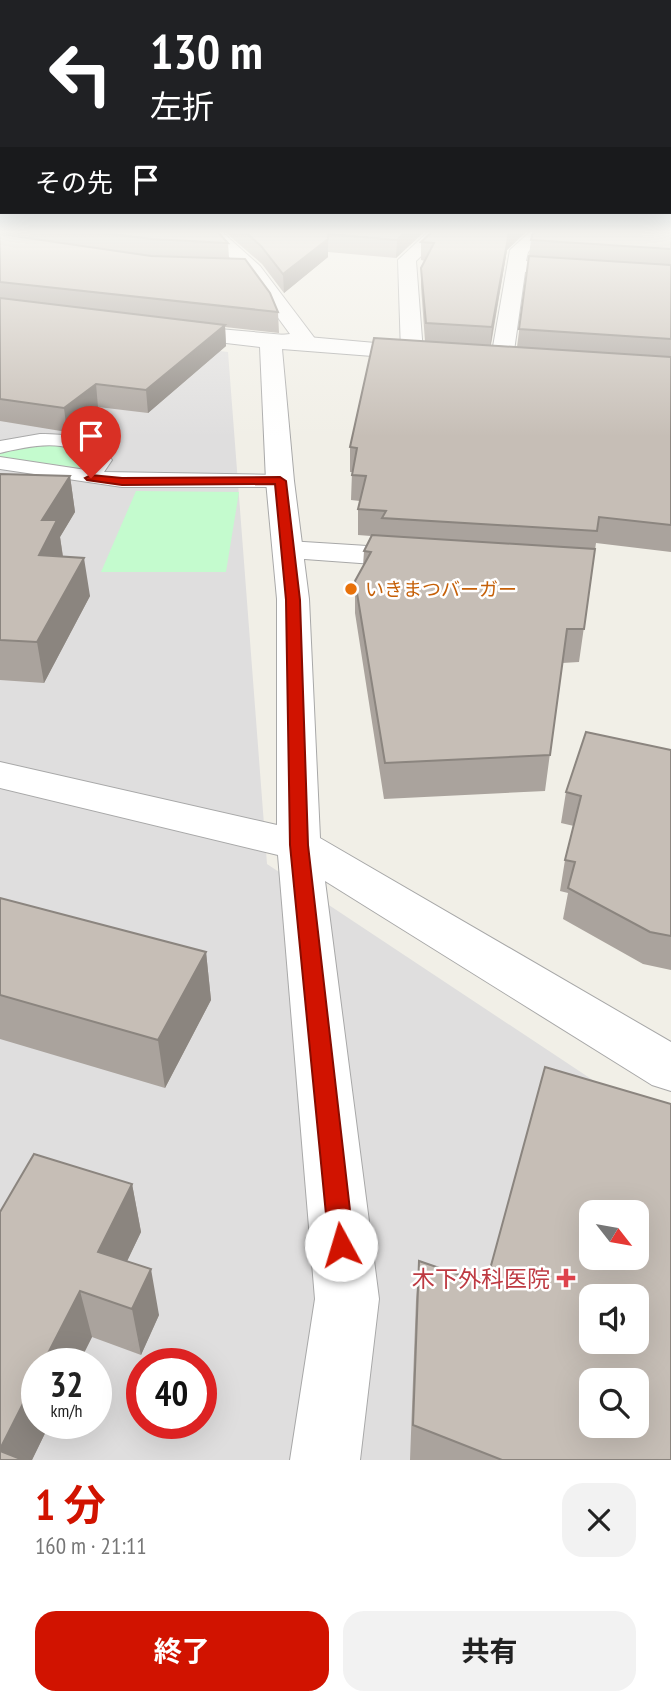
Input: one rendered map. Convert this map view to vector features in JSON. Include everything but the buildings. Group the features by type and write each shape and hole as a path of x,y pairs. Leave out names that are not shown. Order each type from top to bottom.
{"street":[{"path":"271,342 305,340 275,300"},
{"path":"409,300 412,352"},
{"path":"502,358 510,300"},
{"path":"150,328 271,342 450,355"},
{"path":"271,342 280,481 293,600 299,845 347,1299 326,1460"},
{"path":"476,356 528,360"},
{"path":"288,550 444,560"},
{"path":"0,775 299,845 671,1069"}],"lane":[{"path":"0,447 46,440 87,446 102,460 91,478"},
{"path":"0,463 122,481 280,481"},
{"path":"0,487 33,468"}],"shaded area":[{"path":"0,324 228,352 267,864 671,1132 671,1460 0,1460"}],"green space":[{"path":"44,443 79,444 87,459 80,468 0,457 0,450"},
{"path":"136,491 239,492 226,572 101,572"}],"place":[{"name":"いきまつバーガー","path":"351,589"},
{"name":"木下外科医院","path":"566,1278"}],"route":[{"path":"91,478 122,481 280,481 293,600 299,845 341,1245"}]}
